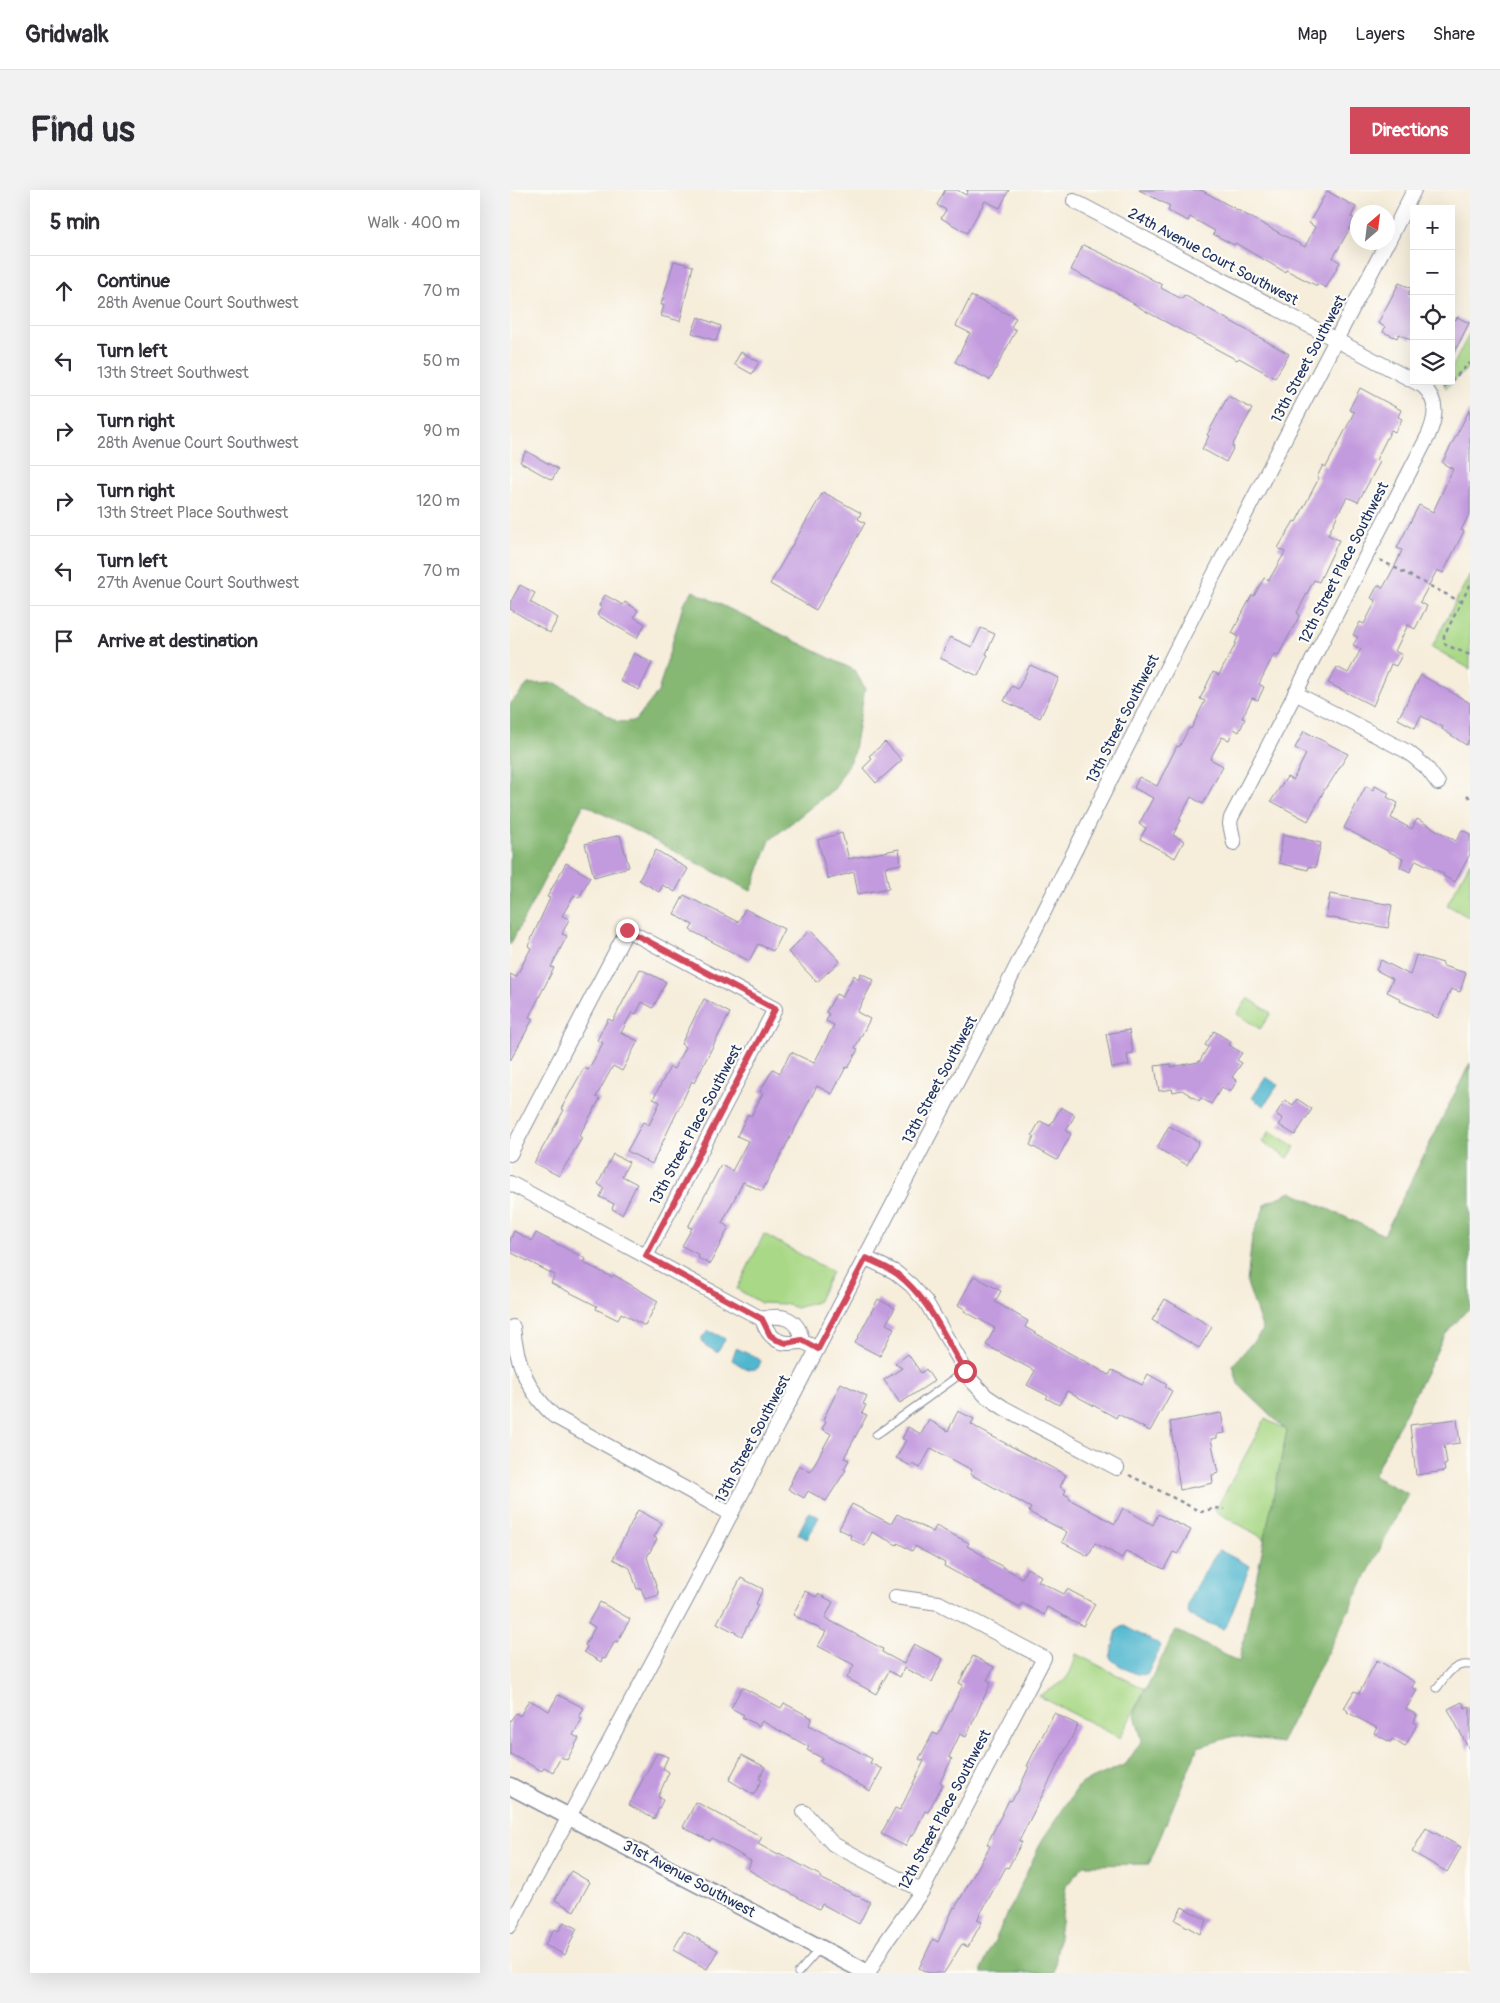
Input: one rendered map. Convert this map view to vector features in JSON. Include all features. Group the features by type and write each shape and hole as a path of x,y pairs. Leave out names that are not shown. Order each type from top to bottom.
{"street":[{"name":"13th Street Southwest","path":"1395,227 1414,190"},
{"name":"24th Avenue Court Southwest","path":"1074,201 1336,341"},
{"name":"13th Street Southwest","path":"510,1926 544,1861 570,1817 866,1258 993,1014 1208,586 1383,250"},
{"name":"12th Street Place Southwest","path":"1234,843 1230,824 1231,818 1434,423 1434,404 1430,392 1423,386 1336,341"},
{"path":"1295,693 1408,752 1426,767 1438,783"},
{"name":"13th Street Place Southwest","path":"510,1154 627,930 775,1009 646,1256"},
{"path":"510,1183 762,1319 770,1335 777,1340 786,1343 802,1340 818,1349"},
{"path":"866,1258 895,1272 926,1302 965,1371 986,1396 1004,1408 1117,1468"},
{"path":"762,1319 772,1316 781,1316 788,1319 800,1330 802,1340"},
{"path":"514,1328 517,1354 525,1379 537,1398 554,1416 731,1514"},
{"name":"12th Street Place Southwest","path":"868,1973 883,1946 922,1891 1044,1658 938,1603 895,1597"},
{"name":"31st Avenue Southwest","path":"510,1786 868,1973"},
{"path":"804,1812 833,1844 922,1891"}],"lane":[{"path":"876,1435 965,1371"},
{"path":"1437,1688 1450,1670 1456,1666 1470,1665"},
{"path":"798,1973 820,1948"}],"path":[{"path":"1455,377 1470,363"},
{"path":"1444,388 1447,385"},
{"path":"1380,560 1461,602"},
{"path":"1470,585 1444,636 1446,645 1470,655"},
{"path":"1117,1468 1200,1512 1215,1508 1224,1509"}],"green space":[{"path":"1470,332 1470,366 1455,380 1455,362"},
{"path":"1470,574 1470,669 1432,647"},
{"path":"693,591 854,670 865,688 853,755 835,788 770,840 751,891 584,804 510,945 510,704 528,684 556,683 618,722 635,721 658,692 684,602"},
{"path":"1470,862 1470,918 1447,905"},
{"path":"1248,998 1271,1013 1260,1029 1237,1014"},
{"path":"1470,1063 1470,1309 1445,1335 1373,1476 1408,1494 1281,1743 1234,1736 1198,1747 1149,1864 1084,1865 1066,1886 1054,1973 982,1973 982,1968 1042,1840 1080,1784 1126,1764 1142,1740 1134,1712 1176,1630 1239,1662 1287,1431 1238,1384 1233,1365 1263,1330 1247,1283 1252,1237 1266,1203 1291,1192 1384,1235"},
{"path":"1270,1131 1295,1147 1288,1158 1262,1142"},
{"path":"764,1234 832,1272 817,1302 796,1308 785,1304 761,1303 737,1289"},
{"path":"1265,1419 1287,1430 1265,1539 1215,1511"},
{"path":"1076,1654 1145,1689 1120,1738 1039,1696 1060,1684 1068,1676"}],"water":[{"path":"1266,1077 1278,1085 1264,1106 1252,1098"},
{"path":"709,1331 725,1340 717,1352 706,1346 702,1340 702,1337"},
{"path":"736,1348 759,1359 761,1361 758,1368 751,1370 732,1360"},
{"path":"809,1512 819,1517 807,1539 798,1534"},
{"path":"1219,1550 1250,1566 1226,1627 1223,1629 1190,1616 1188,1612 1188,1605 1193,1592"},
{"path":"1124,1626 1159,1644 1160,1648 1147,1675 1127,1670 1110,1658 1117,1630"}],"building":[{"path":"945,190 957,190 966,195 968,191 966,190 1009,190 1000,208 985,201 967,233 941,218 946,210 937,205"},
{"path":"1139,190 1201,190 1305,247 1315,227 1309,223 1327,191 1352,205 1350,205 1350,228 1333,258 1340,262 1326,288 1319,284 1317,286 1286,270 1285,272 1235,243 1234,245 1213,234 1215,231 1190,217 1188,221 1168,211 1170,206"},
{"path":"1083,245 1128,266 1162,285 1161,288 1182,299 1184,295 1289,354 1275,378 1239,358 1237,360 1147,312 1115,292 1071,270"},
{"path":"674,261 693,266 680,321 661,316 664,305 661,305"},
{"path":"1399,283 1410,288 1408,295 1410,296 1410,340 1399,334 1397,338 1383,332 1385,327 1378,323"},
{"path":"971,296 1016,318 1011,327 1016,330 990,380 955,362 970,333 956,326"},
{"path":"698,317 721,326 716,341 692,333"},
{"path":"1457,317 1469,323 1455,351 1455,319"},
{"path":"741,352 759,362 752,374 734,364"},
{"path":"1360,388 1401,410 1398,417 1402,419 1395,432 1391,430 1376,460 1380,462 1358,502 1347,497 1339,512 1328,535 1339,540 1319,582 1314,580 1297,613 1300,615 1278,656 1274,654 1259,684 1264,687 1258,700 1252,698 1242,718 1245,719 1239,732 1234,729 1229,740 1222,737 1210,759 1223,766 1203,804 1191,797 1179,819 1181,820 1173,835 1184,841 1175,858 1140,839 1146,828 1139,824 1153,798 1134,788 1139,777 1157,786 1177,746 1179,747 1189,728 1191,729 1205,701 1200,699 1213,672 1219,675 1234,647 1238,636 1232,633 1252,595 1254,596 1264,578 1269,580 1285,552 1278,548 1294,521 1296,522 1319,478 1317,477 1323,465 1326,467 1349,423 1354,412 1349,410"},
{"path":"1228,396 1252,409 1232,446 1234,447 1226,462 1202,449 1209,436 1207,435"},
{"path":"1470,409 1470,513 1461,530 1464,531 1443,573 1437,570 1420,602 1427,606 1415,629 1408,625 1395,651 1402,655 1396,666 1391,664 1373,706 1328,683 1337,667 1348,673 1361,649 1353,645 1358,637 1353,635 1360,622 1364,624 1376,601 1371,598 1378,585 1383,588 1397,562 1402,550 1397,548 1419,505 1433,512 1453,469 1442,463"},
{"path":"526,451 558,469 552,480 520,462"},
{"path":"823,492 861,513 858,519 865,523 816,610 770,584"},
{"path":"520,585 535,593 530,602 558,618 550,633 510,609 510,603"},
{"path":"605,595 623,605 625,602 638,610 634,617 645,624 637,638 597,615 602,607 599,606"},
{"path":"981,628 995,634 978,676 940,658 950,637 972,647"},
{"path":"634,653 652,663 639,690 620,681"},
{"path":"1030,665 1059,678 1040,718 1004,701 1012,686 1018,689"},
{"path":"1421,675 1470,703 1470,738 1466,745 1442,729 1443,727 1421,716 1415,728 1398,719"},
{"path":"1304,731 1348,754 1327,785 1308,821 1271,801 1287,777 1293,780 1306,754 1295,748"},
{"path":"885,742 902,760 876,783 863,768 872,759 869,756"},
{"path":"1366,786 1373,790 1375,786 1389,793 1387,797 1398,803 1391,818 1412,829 1417,819 1456,841 1462,830 1470,834 1470,854 1455,882 1443,876 1444,874 1416,860 1410,872 1400,867 1403,859 1344,828"},
{"path":"842,833 849,859 899,849 901,864 885,867 889,888 858,894 854,872 828,879 818,840"},
{"path":"1283,834 1321,843 1315,868 1309,866 1308,870 1279,863"},
{"path":"620,835 629,867 594,877 585,844"},
{"path":"656,850 688,869 675,892 663,885 659,892 639,880"},
{"path":"566,863 590,877 579,898 574,895 562,916 569,919 562,934 567,936 551,967 554,968 529,1017 533,1019 510,1061 510,974 516,977 531,948 528,946 550,898 547,897"},
{"path":"1330,894 1392,905 1388,928 1326,917"},
{"path":"684,895 738,922 745,909 784,929 773,951 758,944 749,961 690,930 693,925 674,914"},
{"path":"810,930 840,961 817,982 788,952"},
{"path":"1416,955 1443,963 1443,966 1466,973 1460,992 1451,989 1438,1018 1400,1001 1401,999 1387,992 1393,979 1376,970 1381,960 1410,975"},
{"path":"640,969 666,982 653,1008 642,1002 636,1014 632,1012 621,1033 638,1041 622,1071 613,1066 596,1097 600,1099 579,1136 582,1138 559,1176 534,1163 564,1110 561,1109 584,1068 588,1070 603,1043 597,1040 608,1019 613,1021"},
{"path":"861,973 874,980 857,1012 870,1019 855,1048 858,1049 848,1068 846,1067 832,1094 817,1086 762,1191 743,1182 722,1223 729,1227 710,1264 698,1258 699,1255 682,1246 692,1228 688,1227 721,1165 732,1171 748,1141 737,1136 748,1114 751,1116 763,1093 760,1092 773,1069 780,1073 791,1052 814,1063 834,1025 826,1021 829,1014 826,1012 836,994 842,997 854,975 858,979"},
{"path":"704,999 730,1013 694,1083 692,1081 652,1164 627,1151 643,1122 649,1125 660,1102 653,1099 670,1067 674,1069 685,1047 681,1044"},
{"path":"1129,1030 1133,1053 1127,1055 1129,1065 1112,1068 1106,1034"},
{"path":"1214,1031 1231,1042 1229,1045 1242,1053 1237,1060 1242,1063 1232,1077 1237,1081 1230,1092 1222,1087 1211,1104 1201,1098 1199,1101 1182,1090 1173,1092 1172,1089 1159,1091 1155,1066 1171,1064 1171,1067 1199,1062 1208,1047 1205,1045"},
{"path":"1297,1099 1312,1109 1295,1135 1279,1125 1283,1119 1276,1114 1285,1100 1293,1105"},
{"path":"1061,1107 1075,1115 1066,1131 1071,1134 1057,1160 1030,1145 1034,1136 1032,1135 1040,1121 1050,1126"},
{"path":"1169,1126 1199,1142 1187,1165 1157,1148"},
{"path":"613,1154 629,1162 622,1176 637,1184 622,1214 612,1209 614,1204 600,1197 604,1188 598,1184"},
{"path":"514,1231 532,1241 536,1233 586,1259 584,1263 612,1277 614,1275 658,1301 645,1326 621,1313 618,1320 596,1309 597,1306 551,1283 555,1275 510,1252 510,1240"},
{"path":"974,1276 1001,1291 995,1302 1028,1321 1025,1327 1066,1351 1109,1375 1112,1370 1142,1385 1148,1374 1167,1385 1165,1387 1172,1391 1150,1431 1118,1414 1116,1418 1067,1391 1059,1405 1046,1398 1048,1396 1027,1385 1035,1371 986,1345 995,1328 964,1311 965,1309 958,1305"},
{"path":"878,1299 895,1308 886,1324 894,1328 880,1356 855,1343"},
{"path":"1165,1299 1212,1327 1199,1348 1152,1320"},
{"path":"908,1354 921,1373 926,1369 934,1381 900,1403 884,1380 902,1368 895,1364"},
{"path":"841,1383 867,1396 863,1404 866,1405 862,1413 867,1415 844,1458 849,1460 844,1469 846,1470 826,1501 808,1491 804,1498 788,1489 799,1465 810,1472 831,1434 822,1429 826,1422 823,1420"},
{"path":"958,1411 974,1419 971,1424 982,1431 1066,1475 1060,1487 1066,1490 1064,1494 1070,1497 1069,1499 1115,1524 1123,1508 1153,1525 1158,1514 1191,1530 1178,1554 1173,1552 1164,1569 1126,1551 1122,1558 1095,1543 1088,1556 1062,1542 1067,1532 1029,1512 1031,1508 970,1474 972,1470 931,1448 920,1468 912,1464 911,1466 896,1458 906,1440 902,1439 908,1427 921,1434 929,1420 948,1431"},
{"path":"1221,1413 1225,1433 1217,1434 1217,1438 1211,1439 1218,1473 1212,1475 1213,1483 1180,1490 1170,1422"},
{"path":"1457,1419 1460,1443 1444,1445 1447,1464 1444,1465 1445,1471 1416,1475 1410,1425"},
{"path":"852,1504 891,1524 897,1514 933,1532 936,1526 969,1543 967,1546 1022,1578 1027,1568 1041,1576 1038,1581 1064,1594 1067,1589 1095,1604 1083,1626 1047,1607 1044,1615 1022,1603 1020,1607 944,1566 945,1563 915,1546 912,1551 872,1532 865,1546 850,1538 851,1535 839,1529"},
{"path":"638,1510 662,1523 654,1537 657,1539 647,1557 659,1595 645,1599 641,1588 637,1589 630,1568 613,1559"},
{"path":"741,1578 763,1589 756,1604 758,1605 742,1636 717,1623"},
{"path":"805,1591 816,1597 818,1594 833,1602 825,1618 883,1649 882,1652 904,1664 914,1644 943,1659 932,1682 904,1668 900,1677 889,1671 876,1694 847,1678 854,1665 818,1646 826,1632 793,1615"},
{"path":"600,1602 630,1619 617,1642 615,1641 605,1659 603,1658 601,1662 584,1652 587,1647 585,1645 595,1627 588,1623"},
{"path":"973,1656 994,1667 987,1680 991,1682 966,1737 960,1734 949,1757 952,1759 940,1782 943,1784 928,1812 925,1811 913,1836 911,1835 905,1846 881,1834 895,1808 900,1810 924,1761 919,1759 933,1733 938,1735 963,1685 959,1683"},
{"path":"1377,1660 1415,1682 1412,1687 1417,1690 1406,1709 1417,1715 1414,1722 1417,1724 1405,1747 1392,1739 1390,1742 1374,1733 1377,1728 1347,1712 1344,1708 1354,1691 1359,1693"},
{"path":"742,1687 781,1708 784,1703 812,1718 809,1725 872,1759 870,1763 882,1769 870,1791 820,1761 822,1758 807,1750 809,1747 762,1721 759,1726 742,1717 744,1715 731,1708"},
{"path":"558,1695 584,1708 579,1717 582,1719 573,1735 579,1738 567,1760 561,1757 553,1772 544,1767 542,1771 510,1754 510,1721 516,1713 520,1716 529,1700 549,1711"},
{"path":"1462,1702 1465,1708 1470,1706 1470,1751 1448,1709"},
{"path":"1054,1713 1078,1725 1019,1841 1022,1842 977,1920 982,1922 968,1947 962,1944 944,1973 929,1973 919,1968 933,1939 938,1942 954,1907 990,1846 987,1844 1009,1800 1011,1801 1018,1791 1029,1767 1027,1766"},
{"path":"657,1753 668,1757 663,1768 669,1772 658,1797 663,1800 654,1819 629,1805"},
{"path":"742,1755 765,1767 759,1779 762,1780 754,1795 729,1780"},
{"path":"696,1802 762,1837 758,1844 821,1876 820,1878 870,1902 859,1924 822,1904 819,1909 748,1869 751,1861 712,1838 710,1841 683,1827"},
{"path":"1426,1828 1461,1847 1447,1872 1412,1852"},
{"path":"571,1871 590,1882 574,1911 555,1900"},
{"path":"1182,1907 1207,1920 1200,1934 1175,1920"},
{"path":"564,1922 577,1928 565,1955 545,1945 554,1929 559,1931"},
{"path":"684,1931 718,1950 707,1969 673,1950"}],"route":[{"path":"627,930 775,1009 646,1256 762,1319 770,1335 777,1340 793,1343 802,1340 818,1349 866,1258 895,1272 926,1302 965,1371"}]}
